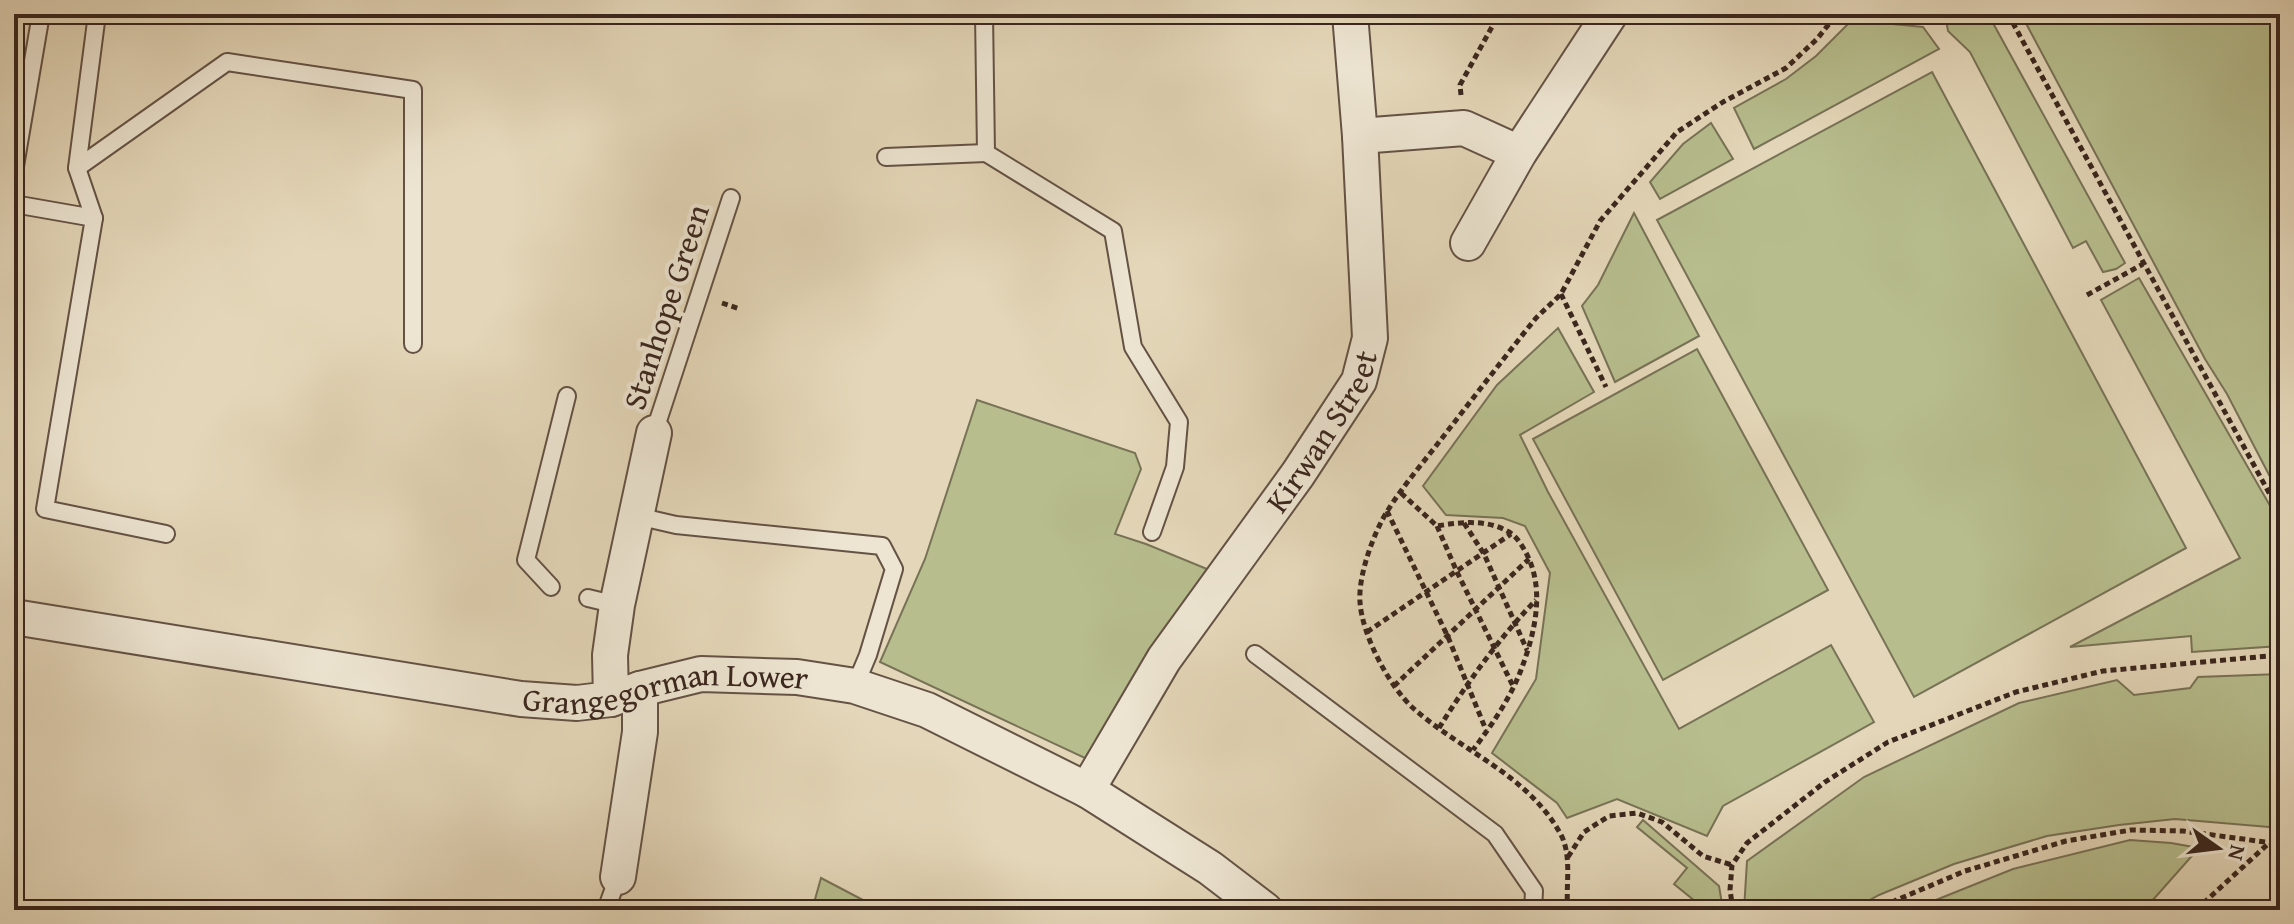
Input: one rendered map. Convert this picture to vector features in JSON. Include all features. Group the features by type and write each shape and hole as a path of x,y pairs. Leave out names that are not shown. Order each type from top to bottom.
{"street":[{"name":"Kirwan Street","path":"1087,790 1164,659 1298,474 1359,381 1370,338 1360,136 1350,14"},
{"path":"1468,243 1519,153 1610,14"},
{"path":"1360,136 1464,128 1519,153"},
{"path":"618,877 640,732 610,655 602,602 637,516 654,433"},
{"name":"Grangegorman Lower","path":"14,617 521,699 577,703 701,674 797,677 855,686 927,710 1087,790 1210,868 1265,910"}],"lane":[{"path":"14,172 41,14"},
{"path":"97,14 77,168 94,218 45,509 166,534"},
{"path":"984,14 986,153"},
{"path":"77,168 227,62 413,90 413,344"},
{"path":"886,157 986,153 1113,231 1133,347 1179,422 1175,467 1152,532"},
{"name":"Stanhope Green","path":"654,433 731,198"},
{"path":"14,204 94,218"},
{"path":"551,587 526,560 567,396"},
{"path":"637,516 676,525 882,546 894,569 868,655 855,686"},
{"path":"1255,654 1495,834 1534,891 1533,910"},
{"path":"606,910 618,877"}],"path":[{"path":"1464,128 1460,85 1499,14"},
{"path":"1568,910 1567,858 1562,835 1542,806 1473,750 1411,707 1394,686 1367,632 1359,603 1361,575 1387,511 1536,318 1561,294 1600,221 1677,132 1723,102 1786,68 1817,39 1837,14"},
{"path":"1853,14 1934,22 1935,14"},
{"path":"2008,14 2280,513"},
{"path":"2087,295 2143,264"},
{"path":"1561,294 1606,387"},
{"path":"718,301 740,309"},
{"path":"1401,493 1437,526 1513,687"},
{"path":"1387,511 1448,637 1487,731"},
{"path":"1437,526 1464,522 1488,524 1512,533 1529,559 1536,580 1534,625 1527,650 1513,687 1473,750"},
{"path":"1464,522 1484,554 1527,650"},
{"path":"1367,632 1512,533"},
{"path":"1394,686 1529,559"},
{"path":"1439,728 1467,684 1515,621 1537,599"},
{"path":"1733,910 1730,890 1732,865 1747,843 1825,782 1888,742 2016,692 2103,671 2280,655"},
{"path":"1567,858 1584,832 1609,816 1637,813 1662,822 1703,856 1732,865"},
{"path":"1873,910 1965,871 2066,841 2131,830 2183,831 2280,844"},
{"path":"2199,909 2269,842"}],"green space":[{"path":"1945,14 1988,14 2125,263 2103,272 2086,241 2073,248 1970,52 1948,31"},
{"path":"2021,14 2280,14 2280,496 2227,394 2205,359"},
{"path":"1852,20 1923,27 1939,49 1754,149 1734,108 1786,79 1816,56"},
{"path":"1932,72 2186,548 1914,697 1657,220"},
{"path":"1711,123 1733,159 1660,199 1650,182 1683,144"},
{"path":"1634,213 1699,336 1615,382 1582,306 1598,285"},
{"path":"2139,278 2280,523 2280,646 2192,652 2191,636 2070,647 2240,558 2101,300"},
{"path":"1558,328 1594,392 1520,435 1548,492 1679,729 1831,645 1874,722 1723,806 1707,836 1617,799 1567,818 1557,803 1492,753 1536,679 1550,573 1525,526 1503,518 1446,515 1423,486 1497,385"},
{"path":"1697,349 1828,590 1663,680 1533,439"},
{"path":"977,400 1135,453 1141,469 1115,534 1207,569 1087,759 880,662 925,559"},
{"path":"2280,674 2280,828 2175,819 2047,836 1954,864 1879,895 1852,910 1744,910 1747,861 1864,777 2019,703 2117,680 2134,695 2190,688 2198,677"},
{"path":"1643,820 1719,886 1723,910 1706,910 1674,884 1687,868 1637,827"},
{"path":"2130,840 2199,848 2144,910 1911,910 2013,869"},
{"path":"821,878 882,910 812,910"}]}
